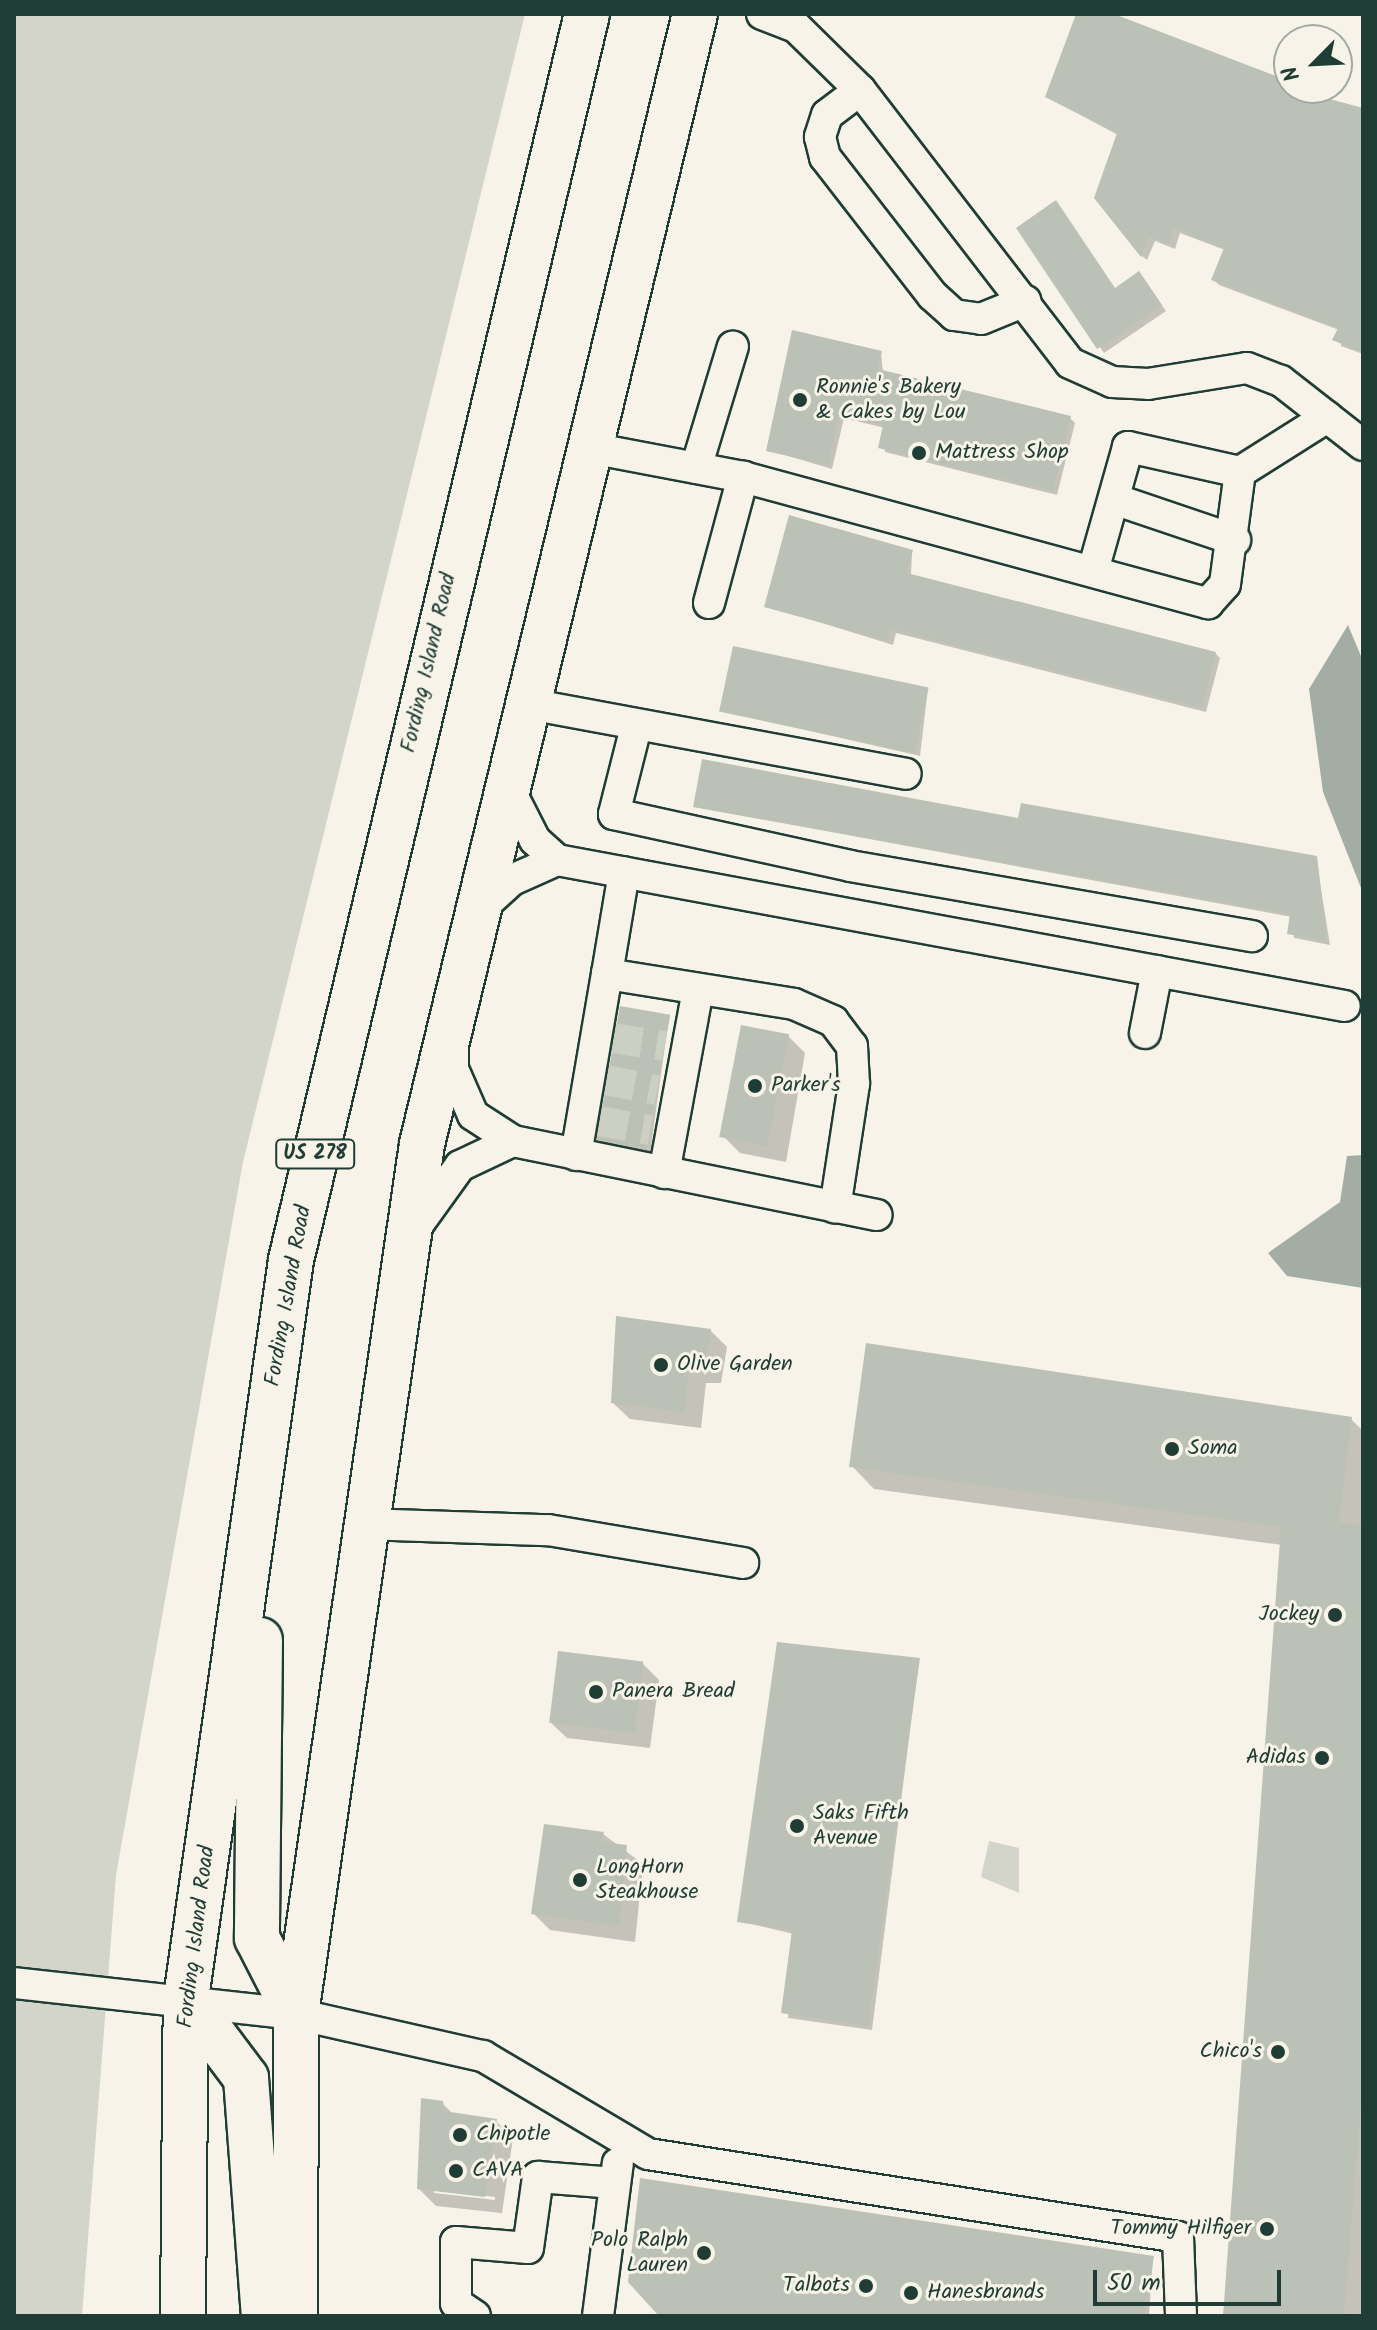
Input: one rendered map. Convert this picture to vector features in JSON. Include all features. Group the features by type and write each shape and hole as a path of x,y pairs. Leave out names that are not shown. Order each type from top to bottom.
{"highway":[{"name":"Fording Island Road","path":"183,2316 186,1998 294,1245 587,14"},
{"path":"675,97 685,14"},
{"path":"295,2316 296,2014 363,1524 405,1250 452,1019 695,14"},
{"path":"262,1466 257,1938 296,2014"},
{"path":"186,1998 246,2078 264,2316"}],"street":[{"path":"762,14 796,27 860,90 1070,363 1112,382 1148,384 1247,368 1281,381 1363,445"},
{"path":"860,90 827,115 820,137 825,157 932,295 954,315 981,319 1025,301"},
{"path":"696,468 733,346"},
{"path":"1093,571 1128,447 1240,472 1327,417"},
{"path":"591,448 743,477 1208,603 1225,584 1235,540 1240,472"},
{"path":"709,603 743,477"},
{"path":"1114,499 1235,540"},
{"path":"529,704 636,727 906,774"},
{"path":"636,727 614,814 850,866 1252,936"},
{"path":"508,787 535,840 557,860 1345,1006"},
{"path":"478,911 512,880 557,860"},
{"path":"576,1155 590,1120 604,1037 607,974 624,872"},
{"path":"1145,1033 1157,971"},
{"path":"607,974 794,1004 833,1021 852,1046 854,1084 835,1208"},
{"path":"664,1173 660,1132 675,1048 698,989"},
{"path":"452,1019 462,1095 473,1115 513,1141 877,1215"},
{"path":"405,1250 436,1190 483,1152 513,1141"},
{"path":"363,1524 548,1530 743,1563"},
{"path":"14,1983 186,1998 296,2014 483,2056 648,2154 1178,2237 1181,2316"},
{"path":"598,2316 621,2139"},
{"path":"475,2316 456,2303 456,2242 528,2248 538,2177 615,2183"}],"shaded area":[{"path":"14,14 525,14 243,1162 116,1875 82,2316 14,2316"},
{"path":"1348,625 1363,661 1363,893 1323,792 1309,689"},
{"path":"1363,1155 1363,1288 1287,1276 1268,1253 1340,1202 1347,1156"},
{"path":"989,1841 1019,1848 1019,1893 981,1877"}],"building":[{"path":"1076,14 1114,14 1273,75 1273,104 1348,104 1363,108 1363,352 1332,340 1338,328 1211,280 1224,248 1174,228 1169,244 1149,237 1141,257 1094,198 1117,133 1045,97"},
{"path":"1056,200 1115,288 1139,271 1162,305 1097,349 1016,228"},
{"path":"792,330 882,351 878,369 1071,416 1053,491 878,448 883,425 839,414 828,465 766,451"},
{"path":"789,515 913,550 907,573 1216,652 1202,708 891,629 888,641 764,607"},
{"path":"733,646 929,688 915,753 719,712"},
{"path":"702,759 1018,818 1021,803 1317,856 1327,941 1287,934 1290,914 693,807"},
{"path":"620,1006 670,1015 647,1149 596,1140"},
{"name":"Parker's","path":"741,1025 789,1034 767,1146 719,1137"},
{"name":"Olive Garden","path":"616,1316 711,1329 704,1367 689,1367 684,1412 611,1403"},
{"path":"866,1343 1352,1417 1339,1522 1363,1526 1363,2080 1344,2316 1223,2316 1281,1527 849,1467"},
{"path":"777,1642 920,1658 868,2026 781,2013 792,1930 737,1922"},
{"name":"Panera Bread","path":"558,1651 643,1661 635,1733 549,1722"},
{"name":"LongHorn Steakhouse","path":"544,1824 604,1832 602,1842 627,1845 619,1926 531,1914"},
{"path":"421,2098 443,2101 444,2111 497,2119 485,2197 417,2189"},
{"path":"640,2178 1154,2256 1144,2316 658,2315 628,2282"}],"tunnel":[{"path":"612,1038 664,1046"},
{"path":"605,1080 657,1090"},
{"path":"598,1121 650,1130"}],"place":[{"name":"Ronnie's Bakery & Cakes by Lou","path":"800,400"},
{"name":"Mattress Shop","path":"919,453"},
{"name":"Parker's","path":"755,1086"},
{"name":"Olive Garden","path":"661,1365"},
{"name":"Soma","path":"1172,1449"},
{"name":"Jockey","path":"1335,1615"},
{"name":"Panera Bread","path":"596,1692"},
{"name":"Adidas","path":"1322,1758"},
{"name":"Saks Fifth Avenue","path":"797,1826"},
{"name":"LongHorn Steakhouse","path":"580,1880"},
{"name":"Chico's","path":"1278,2052"},
{"name":"Chipotle","path":"460,2135"},
{"name":"CAVA","path":"456,2171"},
{"name":"Tommy Hilfiger","path":"1267,2229"},
{"name":"Polo Ralph Lauren","path":"704,2253"},
{"name":"Talbots","path":"866,2286"},
{"name":"Hanesbrands","path":"911,2293"}]}
